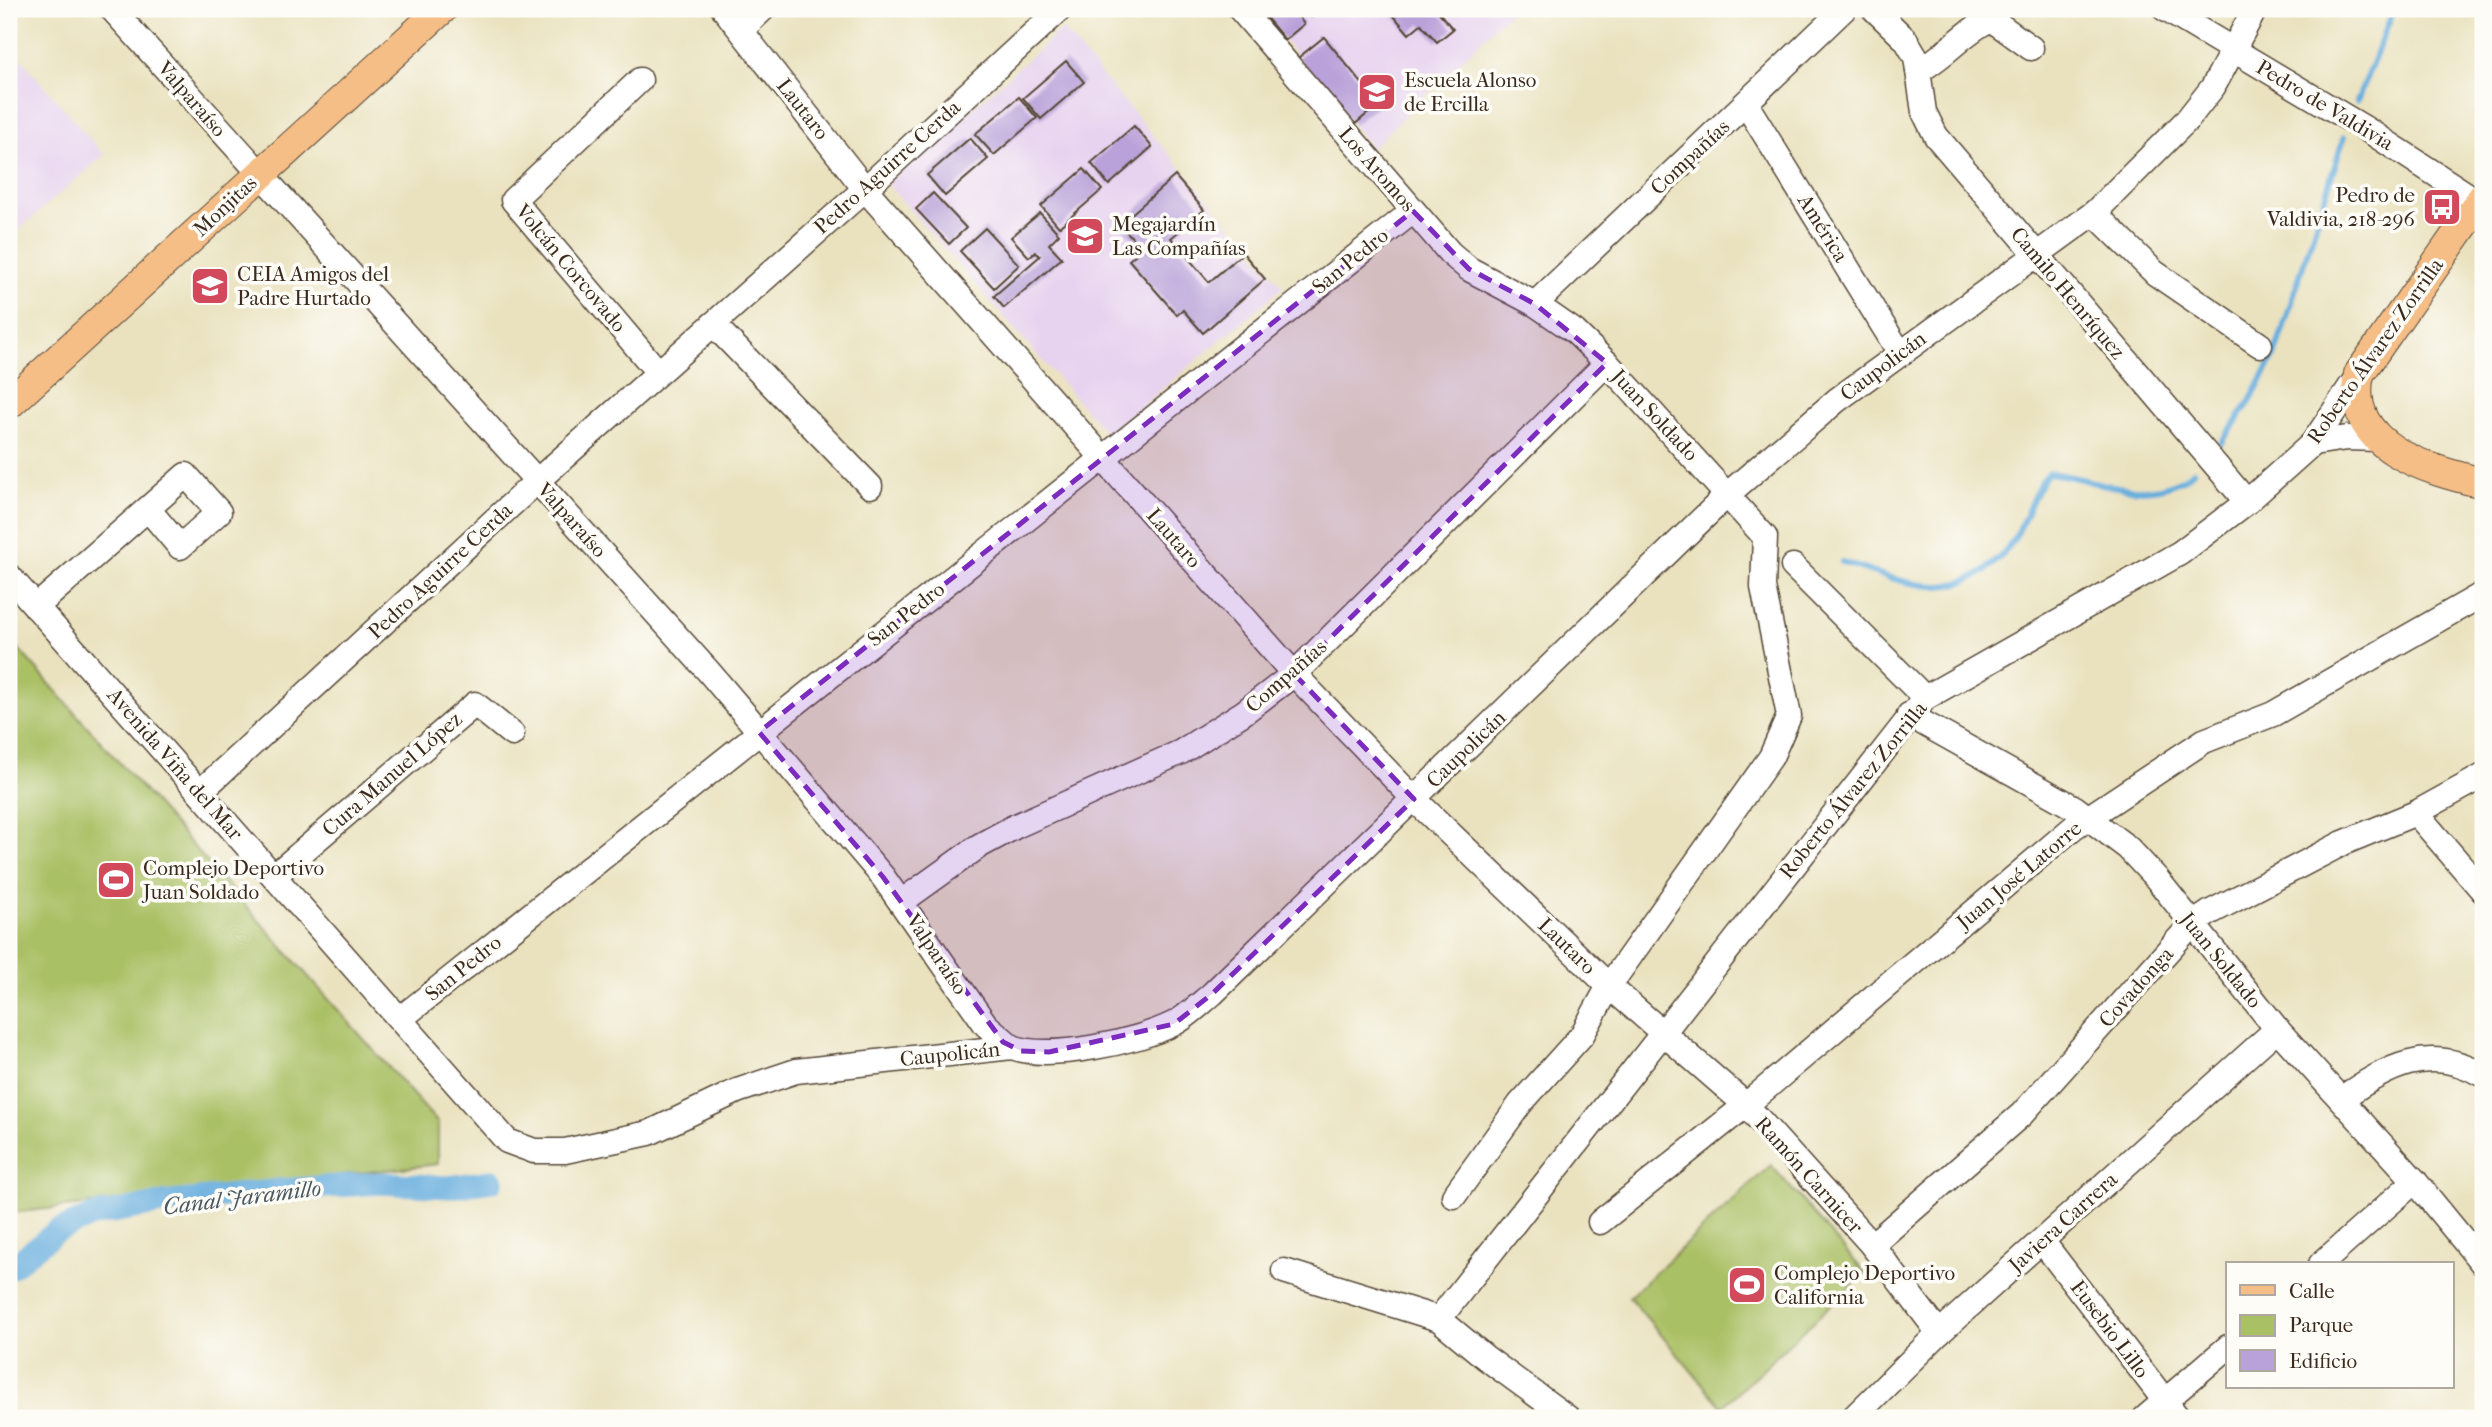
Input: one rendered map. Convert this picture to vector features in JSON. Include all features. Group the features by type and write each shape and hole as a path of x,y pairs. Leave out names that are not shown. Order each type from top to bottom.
{"main road":[{"name":"Monjitas","path":"9,404 442,9"},
{"name":"Roberto Álvarez Zorrilla","path":"2359,374 2482,201"},
{"path":"2359,374 2358,408 2361,417 2378,439 2422,464 2483,483"}],"street":[{"name":"Valparaíso","path":"112,9 537,481 857,845 901,902 986,1025 1012,1047"},
{"name":"Lautaro","path":"724,9 865,189 1294,674 1415,799 1608,986 1661,1032"},
{"path":"741,30 764,9"},
{"name":"Pedro Aguirre Cerda","path":"200,792 537,481 865,189 1060,9"},
{"name":"Los Aromos","path":"1240,9 1450,253 1469,269 1535,304"},
{"name":"Compañías","path":"1535,304 1844,9"},
{"name":"Camilo Henríquez","path":"1874,9 1906,40 1916,57 1924,112 1936,136 2247,502"},
{"name":"Pedro de Valdivia","path":"2165,9 2482,201"},
{"name":"Caupolicán","path":"507,1141 534,1151 565,1151 649,1133 737,1091 796,1071 1012,1047 1031,1053 1049,1052 1117,1041 1174,1024 1212,994 1728,494 1837,400 2094,213 2188,120 2213,87 2255,9"},
{"path":"1918,71 1935,62 1978,25 1991,19 2031,48"},
{"name":"Volcán Corcovado","path":"639,80 513,200 659,372"},
{"name":"América","path":"1746,104 1900,353"},
{"name":"San Pedro","path":"400,1019 1413,211"},
{"path":"2094,213 2155,273 2260,345"},
{"name":"Juan Soldado","path":"1535,304 1574,331 1607,363 1765,537 1763,587 1789,716 1771,757 1608,986"},
{"path":"713,324 870,486"},
{"name":"Compañías","path":"901,902 979,846 1016,826 1181,752 1243,713 1294,674 1607,363"},
{"name":"Roberto Álvarez Zorrilla","path":"1440,1319 1917,706 2180,553 2247,502 2313,443 2359,374"},
{"path":"2313,443 2347,438 2378,439"},
{"path":"36,607 148,509"},
{"name":"Juan Soldado","path":"1793,566 1917,706 2089,817 2128,848 2157,878 2192,926 2277,1029 2415,1181 2483,1264"},
{"name":"Avenida Viña del Mar","path":"9,576 507,1141"},
{"name":"Juan José Latorre","path":"1600,1222 1746,1105 2089,817 2204,741 2273,714 2483,595"},
{"name":"Cura Manuel López","path":"274,876 475,704 512,734"},
{"name":"Covadonga","path":"1872,1245 2022,1114 2192,926 2209,913 2343,843 2416,813 2483,776"},
{"path":"2416,813 2483,891"},
{"path":"1454,1196 1520,1104 1582,1035 1608,986"},
{"name":"Javiera Carrera","path":"1853,1418 1940,1333 2277,1029"},
{"name":"Ramón Carnicer","path":"1661,1032 1746,1105 1872,1245 1940,1333"},
{"path":"2341,1099 2373,1077 2416,1059 2434,1058 2458,1063 2483,1075"},
{"path":"2323,1262 2415,1181"},
{"name":"Eusebio Lillo","path":"2042,1241 2172,1410"},
{"path":"1284,1270 1440,1319 1486,1358 1568,1418"},
{"path":"2145,1418 2172,1410 2226,1349"}],"highlighted area":[{"path":"1413,211 1469,269 1535,304 1607,363 1294,674 1414,799 1212,994 1174,1024 1049,1052 1021,1051 1003,1042 883,877 759,732"}],"shaded area":[{"name":"Escuela Alonso de Ercilla","path":"1259,9 1513,9 1372,148"},
{"name":"Megajardín Las Compañías","path":"1062,29 1283,287 1108,435 887,184"},
{"path":"9,45 104,155 9,238"}],"green space":[{"name":"Complejo Deportivo Juan Soldado","path":"9,638 438,1123 438,1164 12,1213 9,1210"},
{"name":"Complejo Deportivo California","path":"1771,1165 1865,1273 1722,1407 1629,1297"}],"building":[{"path":"1259,9 1304,9 1297,15 1304,24 1285,40"},
{"path":"1304,9 1321,9 1311,17"},
{"path":"1388,9 1436,9 1453,29 1437,42 1421,24 1409,34"},
{"path":"1324,37 1379,104 1354,125 1298,58"},
{"path":"1066,61 1084,82 1041,119 1023,98"},
{"path":"1019,97 1037,118 994,155 975,134"},
{"path":"1134,126 1152,147 1109,185 1091,163"},
{"path":"970,138 988,159 945,196 927,175"},
{"path":"1084,169 1102,190 1059,227 1041,206"},
{"path":"1175,176 1204,210 1171,238 1209,282 1243,253 1265,279 1203,333 1183,310 1177,315 1129,260 1142,249 1120,224"},
{"path":"933,193 966,228 949,244 916,209"},
{"path":"1040,213 1059,234 1049,244 1062,258 1004,308 994,296 1040,256 1035,252 1029,257 1011,237"},
{"path":"985,228 1019,265 994,288 960,251"}],"waterway":[{"path":"2357,101 2394,9"},
{"path":"2221,443 2247,406 2274,357 2344,137"},
{"path":"1842,562 1909,583 1950,585 1970,579 1989,567 2008,548 2048,473 2142,490 2177,482 2194,471"},
{"name":"Canal Jaramillo","path":"9,1269 57,1231 95,1215 163,1203 280,1190 380,1183 449,1187 492,1181"}],"place":[{"name":"Escuela Alonso de Ercilla","path":"1377,92"},
{"name":"Pedro de Valdivia, 218-296","path":"2442,207"},
{"name":"Megajardín Las Compañías","path":"1085,236"},
{"name":"CEIA Amigos del Padre Hurtado","path":"210,286"},
{"name":"Complejo Deportivo Juan Soldado","path":"116,880"},
{"name":"Complejo Deportivo California","path":"1747,1285"}]}
